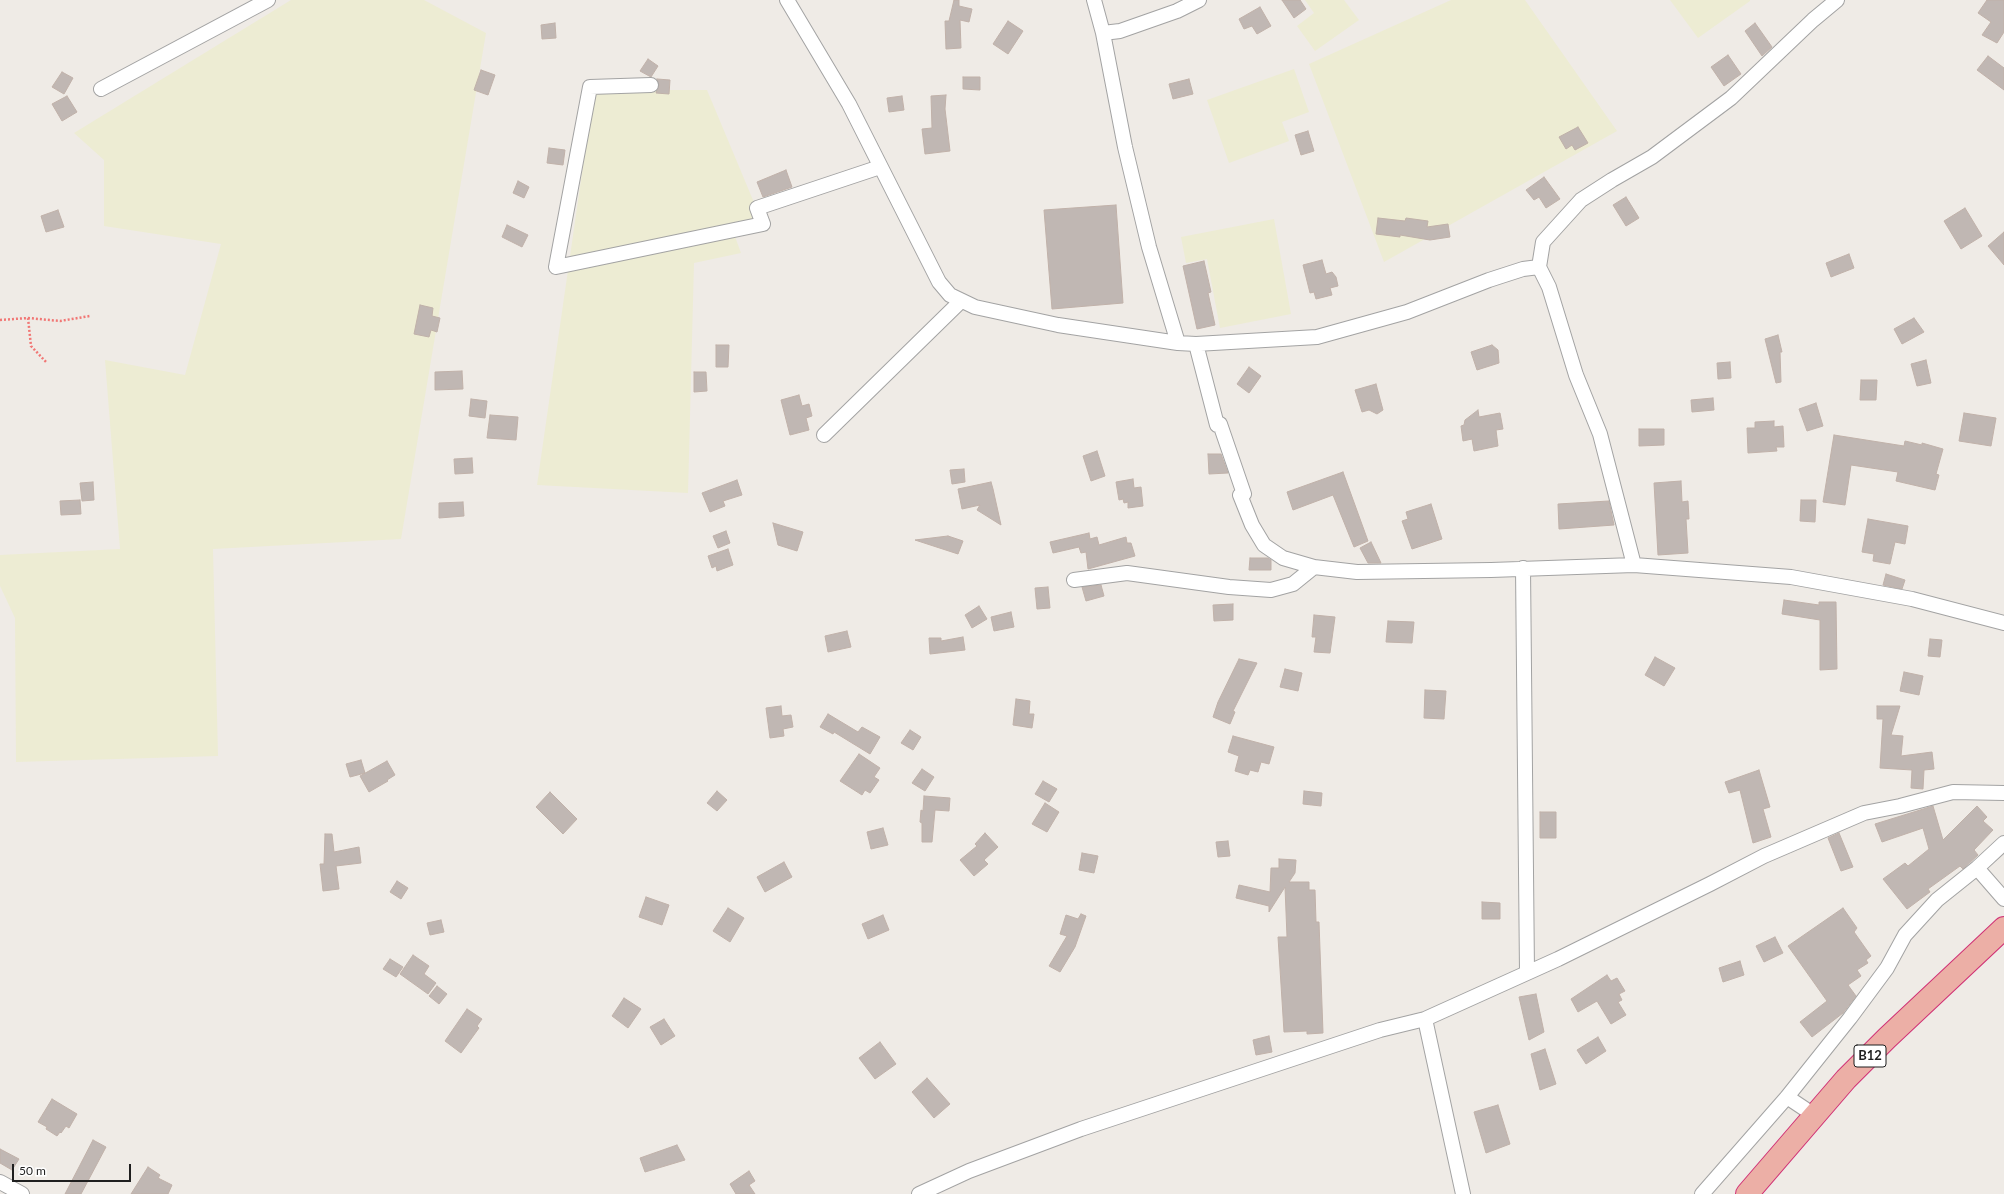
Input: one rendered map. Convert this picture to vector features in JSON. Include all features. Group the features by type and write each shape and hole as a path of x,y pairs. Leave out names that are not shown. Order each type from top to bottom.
{"highway":[{"name":"B12","path":"1747,1194 1814,1115 1887,1038 2004,928"}],"street":[{"path":"101,89 268,0"},
{"path":"787,0 794,15 849,104 938,282 950,295 975,307 1058,325 1178,343 1196,344 1317,337 1407,312 1523,269 1539,267"},
{"path":"1094,0 1103,33 1125,147 1149,247 1178,343"},
{"path":"1103,33 1120,31 1178,11 1199,0"},
{"path":"1634,565 1600,434 1576,375 1549,287 1539,267 1543,242 1581,200 1612,180 1652,158 1731,98 1813,20 1838,0"},
{"path":"651,85 590,87 556,267 763,224 757,208 880,167"},
{"path":"824,435 961,301"},
{"path":"1196,344 1217,425 1220,424 1244,494 1240,495 1259,538 1264,545 1283,558 1314,567 1357,572 1634,565 1792,577 1912,599 2004,623"},
{"path":"1074,580 1127,573 1229,587 1271,590 1293,584 1314,567"},
{"path":"1523,568 1527,972"},
{"path":"919,1194 969,1171 1081,1129 1380,1030 1425,1019 1558,959 1764,856 1864,813 1953,792 2004,793"},
{"path":"1702,1194 1788,1096 1850,1018 1887,968 1905,935 1937,900 1977,868 2004,843"},
{"path":"1977,868 2004,899"},
{"path":"1425,1019 1463,1194"},
{"path":"1788,1096 1814,1115"},
{"path":"0,1182 22,1194"}],"path":[{"path":"0,320 28,318 60,321 90,316"},
{"path":"28,318 32,346 47,363"}],"green space":[{"path":"291,0 424,0 486,33 401,539 213,549 218,756 16,762 15,618 0,586 0,555 120,549 105,360 185,375 221,244 104,226 104,160 74,133"},
{"path":"1305,0 1344,0 1359,20 1315,51 1297,26 1314,13"},
{"path":"1451,0 1525,0 1617,131 1384,262 1309,64"},
{"path":"1670,0 1750,0 1750,1 1698,38"},
{"path":"1294,69 1309,112 1282,122 1289,141 1229,163 1207,100"},
{"path":"594,90 707,90 763,224 733,231 741,253 694,263 688,493 537,485"},
{"path":"1274,219 1291,314 1220,328 1207,259 1186,263 1181,237"}],"building":[{"path":"954,0 959,0 959,6 972,9 969,22 960,20 961,48 946,49 945,21 949,21"},
{"path":"1282,0 1300,0 1306,9 1294,18"},
{"path":"1987,0 2004,0 2004,32 1997,43 1982,35 1991,22 1978,13"},
{"path":"1260,7 1271,26 1257,34 1252,26 1244,29 1239,19"},
{"path":"1008,21 1023,31 1008,54 993,44"},
{"path":"555,23 556,38 542,39 541,25"},
{"path":"1755,23 1772,47 1762,56 1745,31"},
{"path":"1728,55 1741,74 1724,86 1711,67"},
{"path":"1988,56 2004,68 2004,90 1977,70"},
{"path":"648,59 658,66 651,77 640,71"},
{"path":"481,70 495,75 488,95 474,90"},
{"path":"62,72 73,78 64,94 52,87"},
{"path":"963,77 980,77 980,90 963,89"},
{"path":"657,79 670,80 669,94 656,93 659,85"},
{"path":"1189,79 1193,94 1173,99 1169,84"},
{"path":"946,95 945,109 950,151 925,154 922,129 932,128 931,96"},
{"path":"67,96 77,112 62,121 52,104"},
{"path":"902,96 904,110 889,112 887,98"},
{"path":"1578,127 1588,143 1575,150 1572,145 1566,149 1559,137"},
{"path":"1308,131 1314,151 1301,155 1295,135"},
{"path":"549,148 565,150 563,165 547,163"},
{"path":"786,170 792,187 763,197 757,182"},
{"path":"1544,177 1560,199 1546,208 1539,197 1534,200 1526,190"},
{"path":"518,181 529,187 524,198 513,193"},
{"path":"1626,197 1639,218 1626,226 1613,205"},
{"path":"1116,205 1123,303 1052,309 1044,210"},
{"path":"1965,208 1982,236 1961,249 1944,221"},
{"path":"58,210 64,227 46,232 41,216"},
{"path":"1378,218 1405,221 1406,218 1428,221 1427,227 1448,224 1450,237 1430,240 1400,235 1400,237 1376,234"},
{"path":"507,225 528,235 522,247 502,237"},
{"path":"2004,232 2004,265 1988,246"},
{"path":"1849,254 1854,268 1831,277 1826,263"},
{"path":"1322,260 1326,274 1332,272 1336,277 1338,286 1330,288 1332,295 1316,299 1314,292 1310,293 1303,265"},
{"path":"1204,261 1211,292 1208,293 1215,325 1197,329 1183,266"},
{"path":"420,305 433,308 432,316 440,318 437,332 431,330 429,337 414,334"},
{"path":"1914,318 1924,332 1902,344 1894,329"},
{"path":"1778,335 1782,352 1780,352 1781,382 1776,383 1765,339"},
{"path":"716,345 729,345 728,367 716,367"},
{"path":"1492,345 1498,350 1499,363 1477,370 1471,352"},
{"path":"1926,360 1931,383 1917,386 1911,364"},
{"path":"1730,362 1731,378 1718,379 1717,363"},
{"path":"1249,367 1261,376 1249,393 1237,384"},
{"path":"462,371 463,389 435,390 435,372"},
{"path":"694,372 706,372 707,391 694,392"},
{"path":"1861,380 1877,380 1876,400 1860,400"},
{"path":"1376,384 1383,410 1377,414 1369,410 1362,412 1355,390"},
{"path":"799,395 802,406 809,404 812,416 806,418 809,430 790,435 781,400"},
{"path":"1713,398 1714,410 1692,412 1691,400"},
{"path":"471,399 487,401 485,418 469,416"},
{"path":"1816,403 1823,426 1807,431 1799,409"},
{"path":"1478,410 1479,417 1500,413 1503,429 1496,430 1498,446 1474,451 1472,439 1463,441 1461,426 1464,425 1465,420"},
{"path":"1964,413 1996,418 1991,446 1959,441"},
{"path":"490,415 518,417 516,440 487,438"},
{"path":"1774,421 1774,427 1783,426 1784,447 1776,447 1777,451 1748,453 1747,428 1755,428 1755,422"},
{"path":"1639,429 1664,429 1664,445 1639,446"},
{"path":"1834,435 1904,446 1905,441 1922,445 1922,443 1943,449 1936,474 1939,475 1935,490 1896,481 1898,472 1851,465 1845,505 1823,502"},
{"path":"1097,451 1105,476 1091,481 1083,456"},
{"path":"1208,454 1221,454 1228,473 1209,474"},
{"path":"472,458 473,473 455,474 454,459"},
{"path":"964,469 965,482 952,484 950,470"},
{"path":"1343,472 1368,541 1354,547 1333,495 1293,510 1287,492"},
{"path":"1133,479 1134,488 1141,487 1143,506 1128,508 1128,502 1124,503 1123,499 1119,500 1116,482"},
{"path":"737,480 742,495 723,501 725,506 710,512 702,493"},
{"path":"1681,481 1682,502 1688,501 1689,519 1686,519 1688,553 1658,555 1654,483"},
{"path":"93,482 94,500 82,501 80,483"},
{"path":"991,482 1001,525 977,510 980,505 962,509 958,489"},
{"path":"80,500 81,514 61,515 60,501"},
{"path":"1801,500 1816,500 1815,522 1800,521"},
{"path":"1609,501 1614,525 1559,529 1558,504"},
{"path":"463,502 464,516 439,518 439,503"},
{"path":"1431,504 1442,539 1412,549 1402,521 1408,519 1406,512"},
{"path":"1868,519 1908,526 1905,544 1895,542 1890,564 1873,561 1874,554 1862,552"},
{"path":"773,523 803,532 797,551 778,545"},
{"path":"726,531 730,543 718,548 713,536"},
{"path":"1089,533 1090,539 1097,537 1099,545 1126,537 1127,543 1131,543 1135,556 1088,569 1086,552 1081,553 1079,547 1053,553 1050,542"},
{"path":"948,536 963,541 958,554 915,540"},
{"path":"1371,542 1381,563 1368,563 1360,548"},
{"path":"728,549 733,565 717,571 716,566 712,568 708,556"},
{"path":"1250,558 1268,558 1271,560 1271,570 1249,570"},
{"path":"1886,574 1905,580 1902,589 1883,585"},
{"path":"1101,585 1104,596 1086,601 1082,587"},
{"path":"1048,587 1050,608 1037,609 1035,588"},
{"path":"1784,600 1819,605 1819,602 1836,602 1837,669 1820,670 1820,620 1782,614"},
{"path":"1233,604 1233,620 1214,621 1213,605"},
{"path":"979,606 987,619 972,628 965,615"},
{"path":"1011,612 1014,627 994,631 991,617"},
{"path":"1314,615 1335,617 1330,653 1314,652 1316,637 1312,637"},
{"path":"1388,621 1414,622 1412,643 1386,642"},
{"path":"847,631 851,647 828,652 825,636"},
{"path":"963,637 965,650 930,654 929,638 941,638 941,641"},
{"path":"1930,639 1942,640 1940,657 1928,656"},
{"path":"1655,657 1675,668 1664,686 1645,675"},
{"path":"1239,659 1257,663 1233,711 1235,712 1230,724 1213,717 1218,702"},
{"path":"1285,669 1302,673 1298,691 1280,687"},
{"path":"1904,672 1923,676 1919,695 1900,691"},
{"path":"1425,690 1446,691 1444,719 1424,718"},
{"path":"1016,699 1030,701 1029,714 1034,714 1032,728 1013,725"},
{"path":"781,706 782,716 791,715 793,727 783,729 784,736 770,738 766,708"},
{"path":"1877,706 1900,706 1891,735 1903,736 1901,756 1932,752 1934,769 1924,770 1923,789 1911,788 1912,770 1880,768 1883,719 1877,719"},
{"path":"828,714 858,732 862,727 880,737 870,754 834,732 833,734 820,727"},
{"path":"910,730 921,737 913,750 901,743"},
{"path":"1233,736 1274,747 1269,764 1261,762 1258,772 1250,770 1248,775 1235,771 1239,756 1228,752"},
{"path":"859,754 880,768 874,777 879,780 870,793 865,790 862,795 840,781"},
{"path":"361,760 365,773 350,777 346,764"},
{"path":"387,761 395,775 369,792 360,776"},
{"path":"922,769 934,777 925,791 912,783"},
{"path":"1759,770 1770,807 1763,809 1771,837 1753,843 1740,790 1729,793 1725,782"},
{"path":"1043,781 1057,789 1049,802 1035,794"},
{"path":"717,791 727,800 717,811 707,803"},
{"path":"1304,791 1322,793 1321,806 1303,804"},
{"path":"550,792 577,819 563,834 536,807"},
{"path":"924,796 950,798 949,811 935,810 932,842 922,842 922,823 920,822 921,810 923,811"},
{"path":"1045,803 1059,812 1047,832 1032,824"},
{"path":"1933,806 1943,840 1977,806 1987,817 1983,821 1993,830 1974,850 1978,855 1963,869 1960,866 1928,889 1930,892 1907,909 1883,879 1905,863 1908,866 1929,849 1923,828 1882,842 1875,824"},
{"path":"1540,812 1556,812 1556,838 1540,838"},
{"path":"883,828 888,845 871,849 867,832"},
{"path":"985,833 998,847 984,860 988,864 974,876 960,860 977,846 975,844"},
{"path":"1839,833 1853,867 1841,871 1828,838"},
{"path":"325,834 332,834 334,852 359,847 361,863 336,866 339,889 323,891 320,864 324,864"},
{"path":"1228,841 1230,856 1218,857 1216,842"},
{"path":"1082,853 1098,856 1094,873 1079,870"},
{"path":"1279,859 1296,860 1295,873 1289,882 1309,882 1309,890 1315,890 1316,922 1319,922 1323,1033 1307,1034 1307,1031 1284,1032 1278,937 1287,937 1285,887 1269,912 1269,906 1236,898 1239,885 1270,892 1271,868 1279,868"},
{"path":"784,862 792,877 765,892 757,877"},
{"path":"397,881 408,888 401,899 390,892"},
{"path":"646,897 669,905 662,925 639,917"},
{"path":"1482,902 1500,903 1500,919 1482,919"},
{"path":"728,908 744,918 730,942 713,931"},
{"path":"1843,908 1857,928 1854,932 1871,956 1866,960 1868,963 1857,970 1861,976 1848,985 1856,996 1843,1013 1812,1037 1800,1022 1827,1001 1788,946"},
{"path":"1081,914 1086,916 1075,947 1060,972 1049,966 1067,936 1060,934 1066,915 1078,919"},
{"path":"883,915 889,930 868,939 862,924"},
{"path":"441,920 444,932 430,935 427,923"},
{"path":"1775,937 1783,953 1764,962 1756,946"},
{"path":"413,955 429,966 424,974 436,983 428,994 400,974"},
{"path":"390,959 403,967 396,977 383,969"},
{"path":"1740,961 1744,975 1723,982 1719,968"},
{"path":"1607,975 1611,981 1617,978 1625,991 1619,994 1622,1000 1618,1002 1626,1015 1611,1024 1597,1001 1578,1012 1571,999"},
{"path":"437,986 447,994 439,1004 429,996"},
{"path":"1536,994 1544,1032 1529,1040 1519,997"},
{"path":"624,998 641,1009 628,1028 612,1016"},
{"path":"467,1009 482,1019 477,1026 479,1028 461,1053 445,1041"},
{"path":"664,1019 675,1036 661,1045 650,1027"},
{"path":"1269,1036 1272,1052 1256,1055 1253,1040"},
{"path":"1598,1037 1606,1051 1586,1064 1577,1050"},
{"path":"880,1042 896,1064 875,1079 859,1058"},
{"path":"1545,1049 1556,1084 1540,1090 1531,1054"},
{"path":"927,1078 950,1104 934,1118 912,1092"},
{"path":"52,1099 77,1114 69,1128 66,1126 57,1136 46,1129 47,1127 38,1122"},
{"path":"1498,1105 1510,1144 1486,1153 1474,1112"},
{"path":"93,1140 106,1147 81,1194 65,1194"},
{"path":"677,1145 685,1160 645,1172 640,1158"},
{"path":"0,1149 19,1159 12,1170 0,1163"},
{"path":"148,1167 160,1175 158,1178 172,1185 168,1194 131,1194"},
{"path":"749,1171 755,1181 749,1185 755,1194 736,1194 730,1184"}]}
